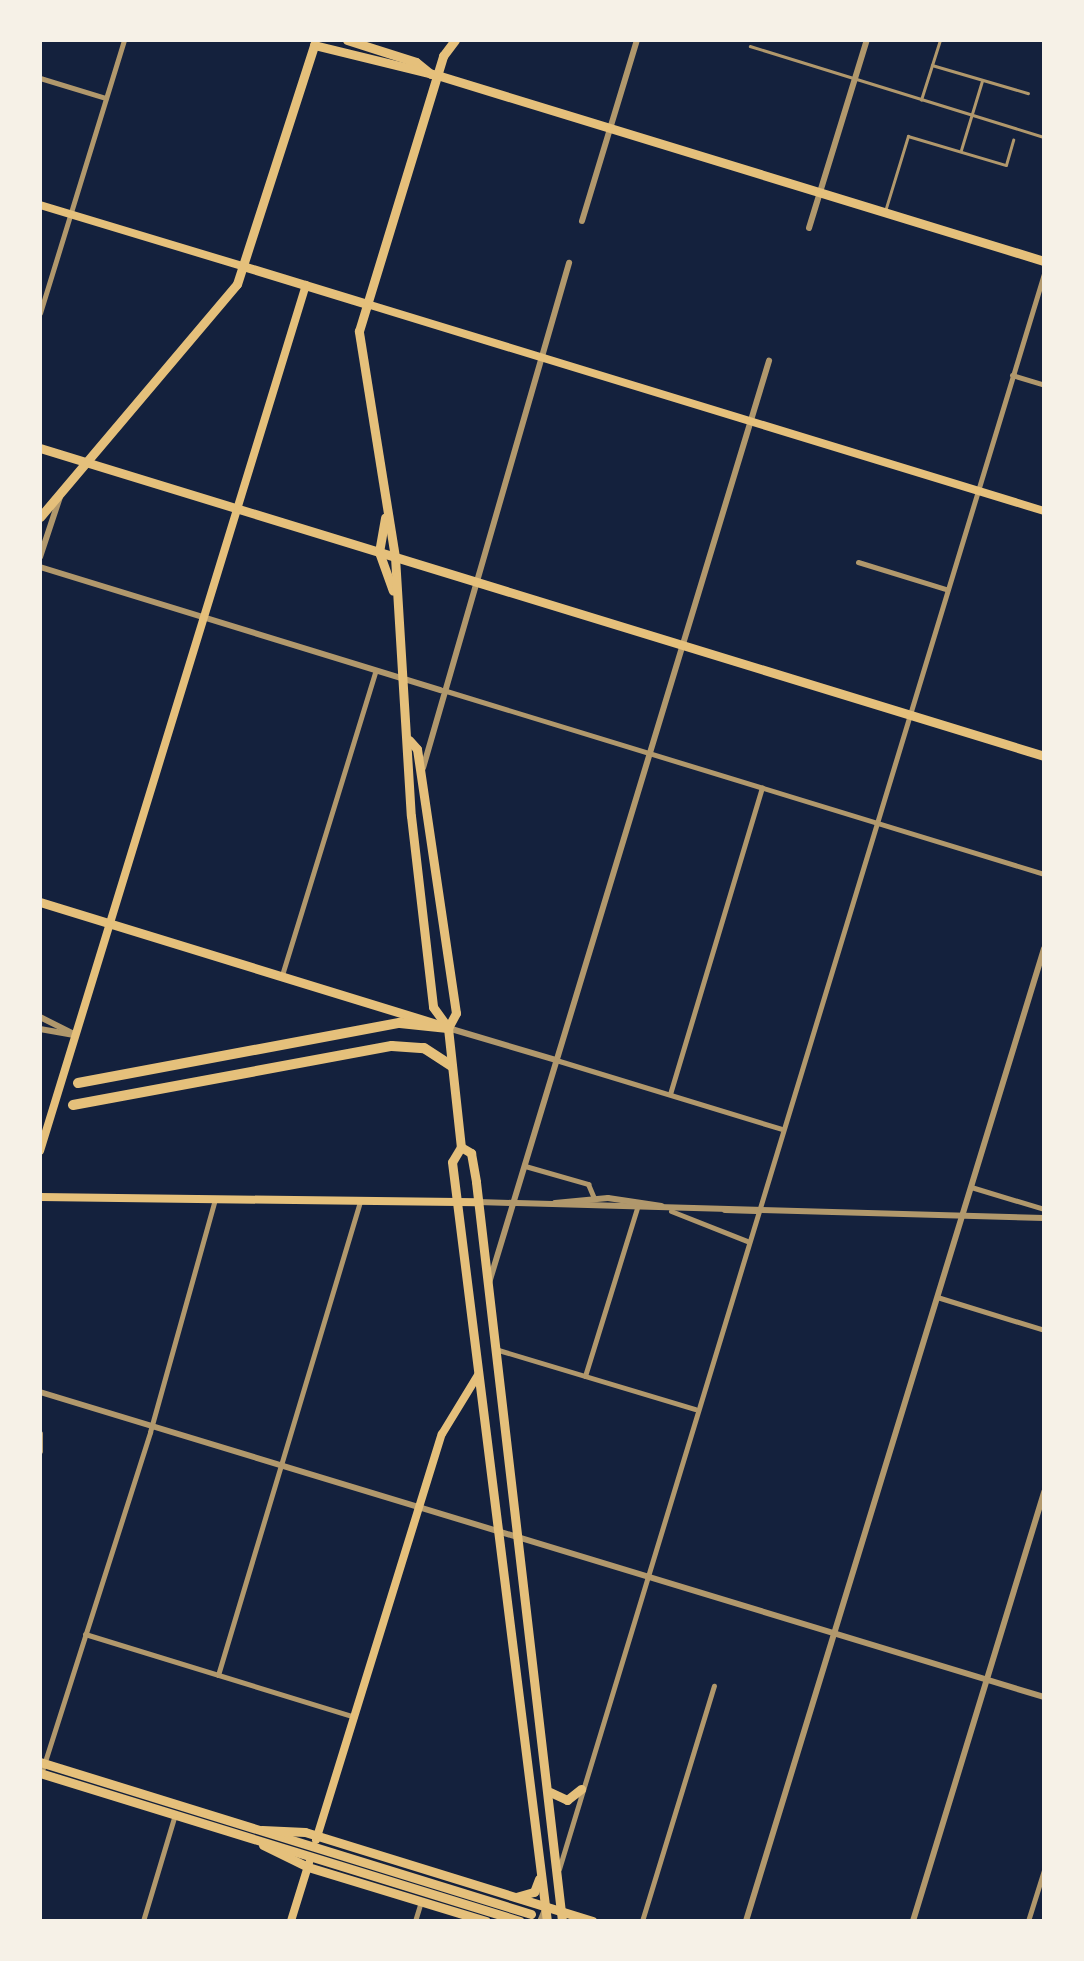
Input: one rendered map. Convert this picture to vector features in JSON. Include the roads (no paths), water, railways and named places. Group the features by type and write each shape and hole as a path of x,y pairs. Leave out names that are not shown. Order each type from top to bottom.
{"highway":[{"path":"78,1084 400,1023 448,1028"},
{"path":"73,1105 392,1046 424,1048 452,1066"}],"main road":[{"path":"347,40 380,45 434,74"},
{"path":"455,40 434,74 360,339 385,518 396,557 393,592 432,1008 448,1028 461,1146 452,1162 547,1921"},
{"path":"40,517 216,315 246,267 315,42 434,74 1044,261"},
{"path":"40,205 1044,511"},
{"path":"40,1151 306,286"},
{"path":"40,448 1044,756"},
{"path":"385,518 379,552 393,592"},
{"path":"409,740 421,774 456,1013 448,1028"},
{"path":"40,902 448,1028"},
{"path":"461,1146 471,1152 478,1202 561,1916"},
{"path":"40,1197 478,1202"},
{"path":"291,1921 450,1414 478,1375"},
{"path":"41,1770 237,1828 520,1921"},
{"path":"549,1791 563,1800 581,1789"},
{"path":"258,1835 535,1917"},
{"path":"312,1852 516,1897 561,1916 593,1921"},
{"path":"312,1852 422,1902 486,1921"},
{"path":"516,1897 538,1889 539,1872"}],"street":[{"path":"40,314 124,40"},
{"path":"582,221 638,40"},
{"path":"809,228 867,40"},
{"path":"40,78 106,98"},
{"path":"421,774 440,690 569,263"},
{"path":"558,1872 644,1575 1044,274"},
{"path":"487,1289 768,361"},
{"path":"1012,375 1044,385"},
{"path":"40,557 62,492"},
{"path":"858,562 946,588"},
{"path":"40,567 1044,874"},
{"path":"282,975 376,670"},
{"path":"670,1094 762,788"},
{"path":"746,1921 1044,949"},
{"path":"40,1017 76,1034"},
{"path":"448,1028 781,1129"},
{"path":"40,1030 76,1034"},
{"path":"525,1166 588,1184 594,1198"},
{"path":"971,1187 1044,1209"},
{"path":"555,1203 594,1198 671,1210 746,1241"},
{"path":"41,1770 215,1200"},
{"path":"218,1674 360,1202"},
{"path":"478,1202 724,1210 745,1215 756,1210 1044,1218"},
{"path":"585,1376 636,1208"},
{"path":"937,1297 1044,1330"},
{"path":"492,1348 695,1409"},
{"path":"40,1392 1044,1697"},
{"path":"40,1433 40,1451"},
{"path":"912,1921 1044,1492"},
{"path":"85,1634 354,1717"},
{"path":"642,1921 714,1686"},
{"path":"142,1921 176,1810"},
{"path":"1028,1921 1044,1870"},
{"path":"416,1921 422,1902"},
{"path":"535,1917 545,1906"}],"lane":[{"path":"921,100 940,40"},
{"path":"750,46 1044,137"},
{"path":"932,65 1028,93"},
{"path":"960,152 982,80"},
{"path":"885,212 908,136 1006,165 1013,140"}]}
